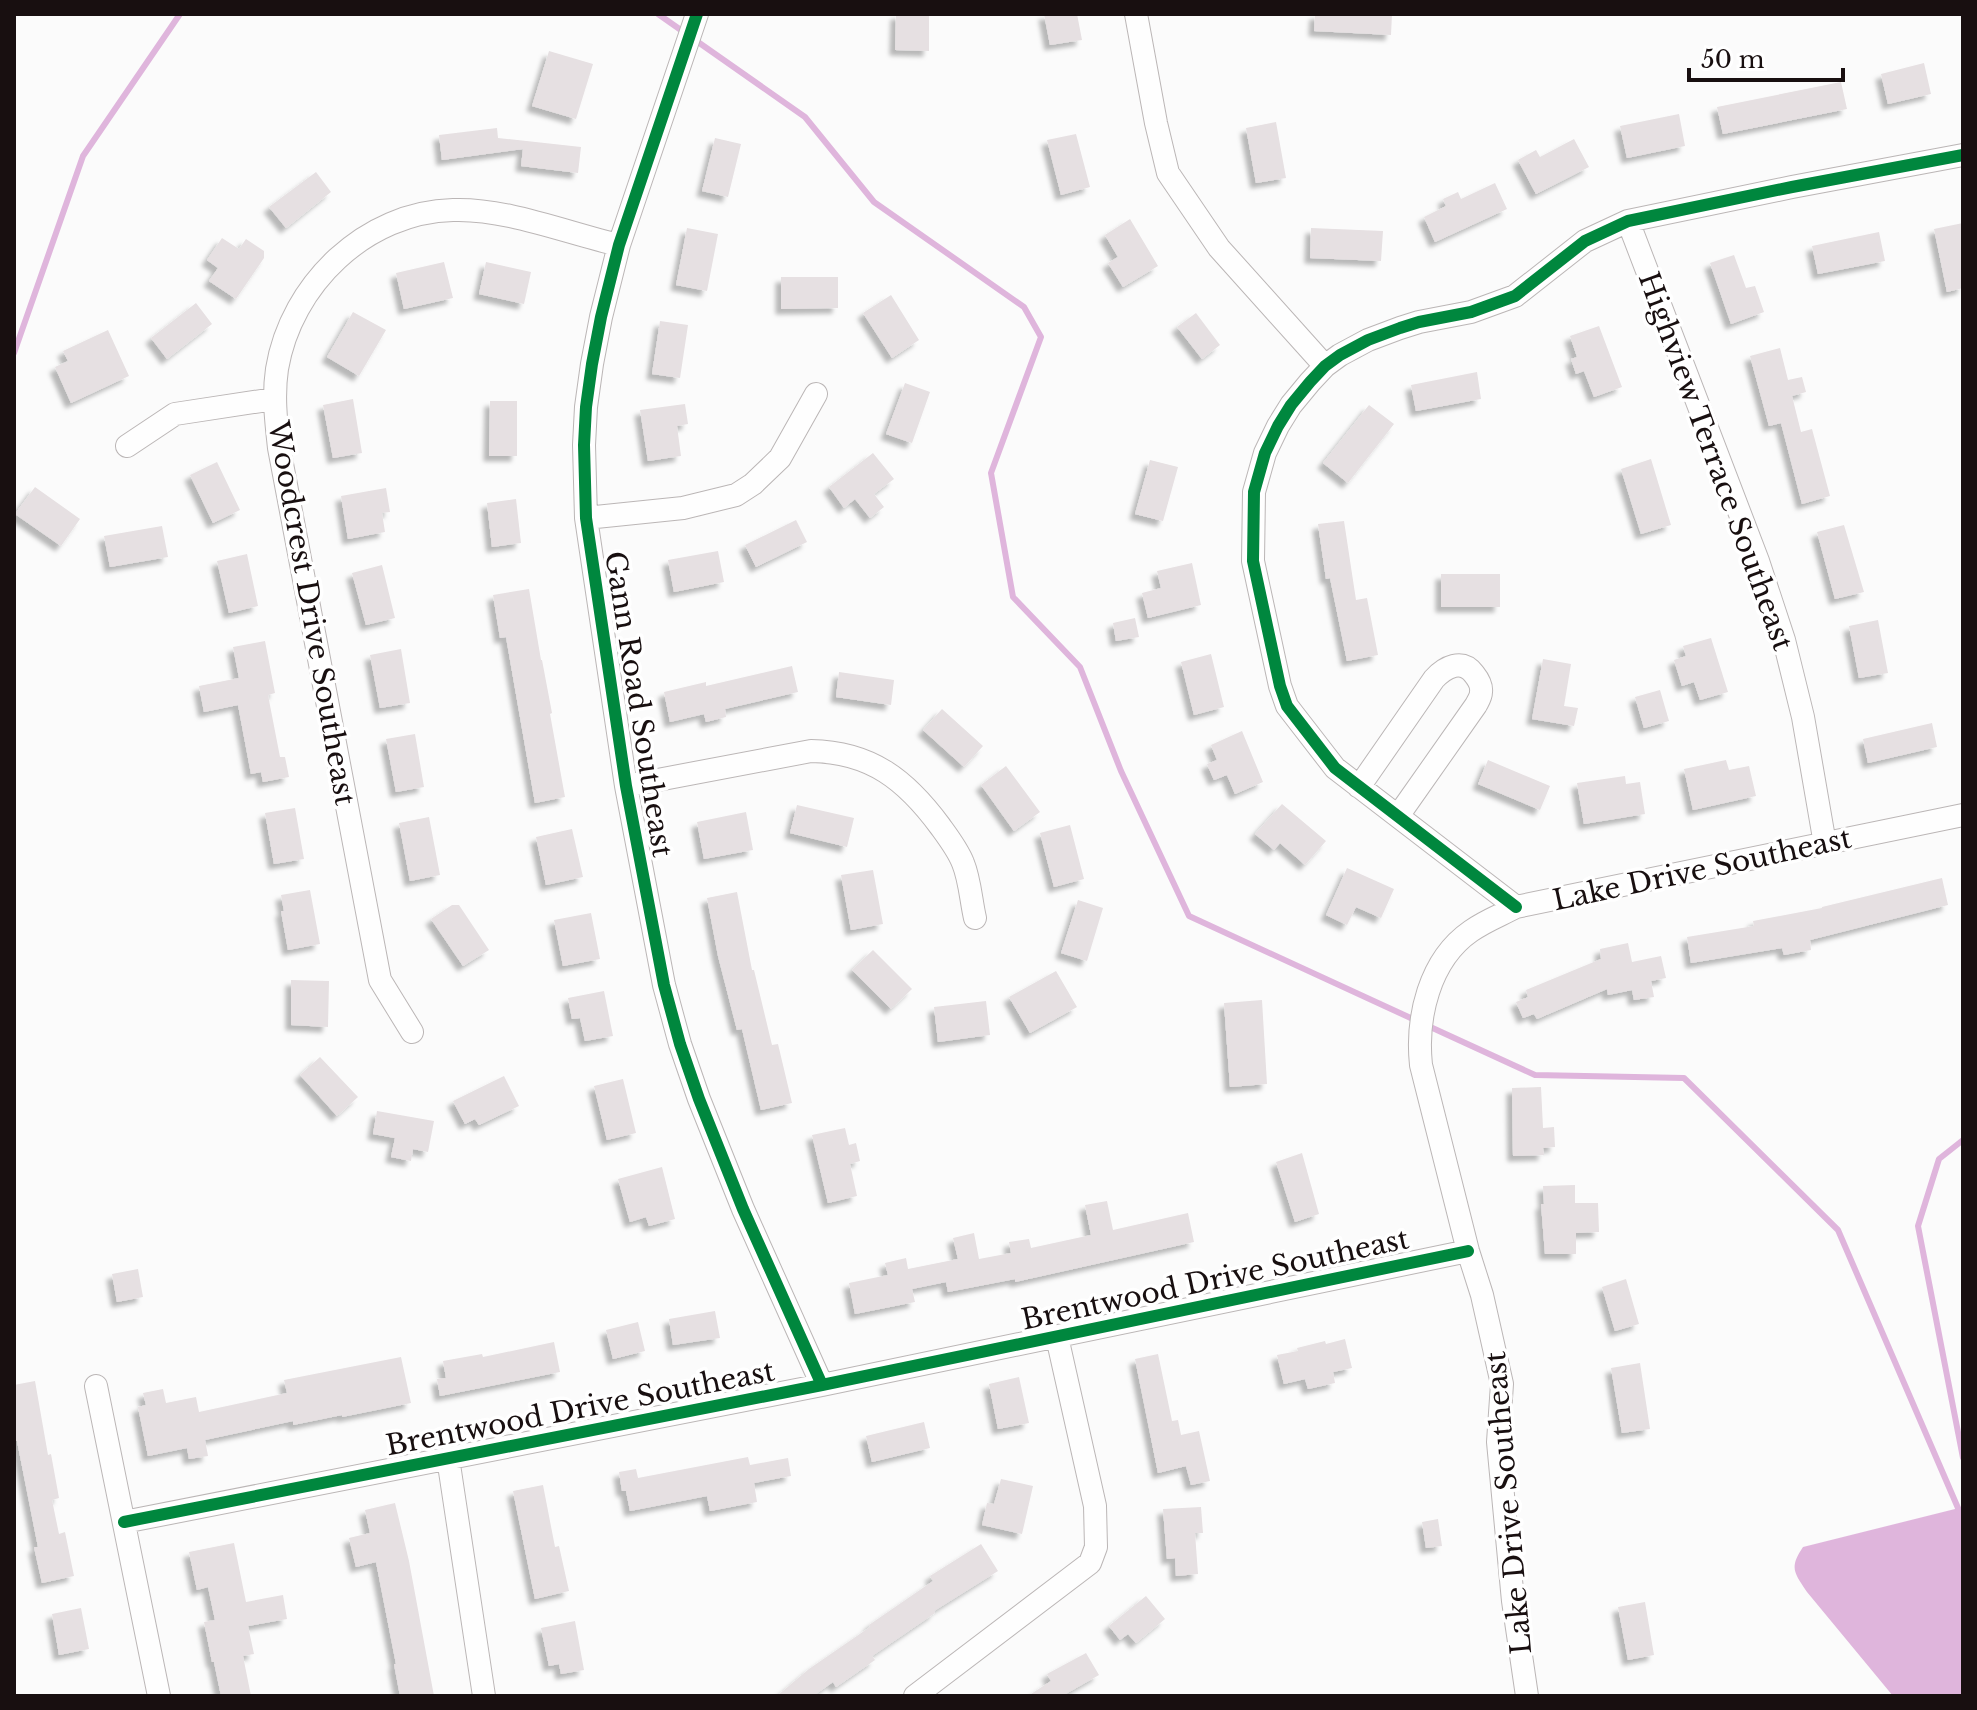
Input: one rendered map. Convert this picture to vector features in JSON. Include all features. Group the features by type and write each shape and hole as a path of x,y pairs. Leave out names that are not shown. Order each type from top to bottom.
{"street":[{"path":"1136,14 1168,173 1219,248 1325,366"},
{"name":"Gann Road Southeast","path":"694,21 619,245 601,317 586,407 584,445 589,553 626,786 664,985 680,1044 743,1209 822,1385"},
{"path":"1516,907 1335,768 1287,706 1253,561 1254,492 1265,453 1278,426 1291,405 1325,366 1340,355 1400,328 1471,312 1515,296 1585,241 1628,221 1963,155"},
{"name":"Woodcrest Drive Southeast","path":"412,1032 380,980 279,448 274,399 283,344 295,315 331,263 365,237 408,218 429,212 483,211 619,245"},
{"name":"Highview Terrace Southeast","path":"1628,221 1758,561 1784,640 1803,717 1825,844"},
{"path":"586,518 683,508 736,495 753,484 780,458 816,394"},
{"path":"127,446 175,414 274,399"},
{"path":"1359,787 1434,679 1443,670 1456,665 1470,668 1479,680 1481,692 1476,705 1398,816"},
{"path":"626,786 811,751 855,757 879,767 905,785 949,838 963,863 975,918"},
{"name":"Lake Drive Southeast","path":"1527,1696 1513,1601 1498,1442 1502,1384 1482,1295 1421,1065 1419,1044 1422,1015 1441,963 1471,931 1516,907 1963,815"},
{"name":"Brentwood Drive Southeast","path":"124,1522 822,1385 1468,1251"},
{"path":"915,1696 1090,1563 1096,1547 1095,1506 1057,1337"},
{"path":"96,1386 159,1696"},
{"path":"448,1458 484,1696"}],"shaded area":[{"path":"1963,1507 1963,1696 1893,1696 1807,1592 1796,1575 1796,1560 1803,1547"}],"building":[{"path":"896,14 929,14 929,51 895,50"},
{"path":"1044,14 1077,14 1082,40 1050,45"},
{"path":"1315,14 1392,14 1391,35 1314,31"},
{"path":"549,51 593,64 576,119 532,106"},
{"path":"1924,63 1931,94 1888,104 1881,74"},
{"path":"1841,82 1847,109 1723,134 1717,107"},
{"path":"1679,114 1685,146 1627,158 1620,126"},
{"path":"1276,122 1286,178 1256,183 1246,128"},
{"path":"497,128 498,138 581,147 578,173 521,166 523,149 442,160 439,135"},
{"path":"1076,134 1090,187 1061,195 1047,140"},
{"path":"715,138 741,144 728,197 702,191"},
{"path":"1574,139 1589,167 1536,194 1518,160 1536,150 1540,157"},
{"path":"316,172 331,192 286,228 269,207"},
{"path":"1495,183 1507,209 1435,242 1424,217 1446,206 1443,199 1458,192 1461,199"},
{"path":"1130,219 1158,266 1123,287 1108,263 1118,257 1105,235"},
{"path":"1963,223 1963,288 1947,292 1934,229"},
{"path":"687,228 718,234 707,291 676,285"},
{"path":"1311,228 1383,231 1381,261 1310,258"},
{"path":"1879,232 1885,261 1818,274 1812,246"},
{"path":"222,238 239,249 246,239 264,251 264,258 236,299 209,281 218,268 207,260"},
{"path":"1734,255 1746,288 1755,286 1764,312 1731,324 1710,263"},
{"path":"444,262 453,298 404,309 396,273"},
{"path":"486,262 531,272 524,304 479,294"},
{"path":"781,277 838,277 838,308 781,309"},
{"path":"891,295 919,340 892,358 863,313"},
{"path":"196,303 212,324 167,359 151,338"},
{"path":"353,312 386,330 359,376 327,357"},
{"path":"1196,313 1220,345 1202,359 1177,327"},
{"path":"660,321 688,325 680,378 652,374"},
{"path":"1599,326 1622,387 1594,397 1584,371 1576,374 1571,359 1577,357 1570,336"},
{"path":"108,330 129,376 71,403 55,367 68,361 63,351"},
{"path":"1780,348 1788,380 1802,377 1806,392 1792,396 1801,432 1812,429 1830,496 1802,504 1781,423 1769,426 1750,356"},
{"path":"1477,372 1481,399 1416,411 1411,385"},
{"path":"905,383 930,392 912,443 886,434"},
{"path":"353,399 362,453 333,458 323,405"},
{"path":"490,401 517,401 517,456 489,456"},
{"path":"685,404 688,424 677,426 681,456 648,461 640,410"},
{"path":"1369,405 1394,424 1348,483 1323,463"},
{"path":"873,453 894,479 874,494 884,507 870,518 855,499 844,508 829,487"},
{"path":"1651,459 1671,525 1641,534 1621,469"},
{"path":"1150,460 1178,467 1163,521 1135,514"},
{"path":"217,462 240,510 213,523 190,475"},
{"path":"35,487 80,519 61,546 15,514"},
{"path":"386,488 390,512 382,513 385,532 348,539 341,496"},
{"path":"516,499 521,543 492,547 487,503"},
{"path":"796,520 807,542 756,567 745,545"},
{"path":"1344,521 1356,600 1367,598 1378,655 1347,661 1330,578 1326,579 1318,524"},
{"path":"1844,525 1864,592 1835,599 1817,532"},
{"path":"162,526 168,557 110,567 104,536"},
{"path":"718,551 724,582 674,592 668,560"},
{"path":"247,554 258,606 229,613 217,561"},
{"path":"1192,563 1201,605 1148,618 1142,593 1161,588 1157,571"},
{"path":"382,565 395,618 366,625 352,573"},
{"path":"1441,574 1500,574 1500,607 1441,607"},
{"path":"529,589 565,797 535,803 506,637 500,638 493,595"},
{"path":"1135,618 1139,637 1116,641 1113,623"},
{"path":"1878,620 1888,673 1859,678 1849,626"},
{"path":"1711,638 1728,692 1700,700 1694,682 1682,686 1674,660 1686,656 1683,646"},
{"path":"265,641 275,693 268,695 280,757 285,757 289,777 263,782 261,772 251,774 238,705 204,712 199,686 239,678 233,647"},
{"path":"401,649 410,703 380,708 370,655"},
{"path":"1211,654 1224,707 1194,715 1181,662"},
{"path":"1543,659 1571,664 1564,706 1578,708 1574,726 1532,719"},
{"path":"792,666 798,692 725,709 726,717 706,722 704,714 670,722 664,692 706,682 706,686"},
{"path":"839,672 894,680 891,705 836,697"},
{"path":"1660,690 1669,721 1644,728 1635,697"},
{"path":"942,709 983,746 964,767 923,730"},
{"path":"1932,723 1937,747 1868,763 1863,739"},
{"path":"1242,731 1263,782 1235,794 1227,775 1214,780 1207,764 1217,760 1211,745"},
{"path":"415,734 424,787 396,792 386,739"},
{"path":"1488,760 1550,786 1540,810 1478,784"},
{"path":"1726,760 1729,770 1749,766 1756,796 1693,810 1684,769"},
{"path":"1006,766 1040,812 1014,831 981,785"},
{"path":"1625,776 1626,784 1640,782 1645,814 1584,824 1577,783"},
{"path":"1282,804 1326,841 1305,865 1280,843 1274,850 1255,834"},
{"path":"797,805 854,818 847,847 790,833"},
{"path":"295,808 304,859 274,864 265,813"},
{"path":"746,812 753,850 704,859 697,822"},
{"path":"429,817 440,875 410,881 399,823"},
{"path":"1070,825 1084,879 1054,887 1040,833"},
{"path":"572,829 583,877 546,885 536,837"},
{"path":"1347,868 1394,889 1381,918 1356,907 1347,925 1326,915"},
{"path":"873,870 883,924 851,930 841,875"},
{"path":"1942,878 1948,905 1810,940 1811,950 1784,955 1782,948 1691,963 1687,937 1754,926 1753,921 1822,908"},
{"path":"310,890 320,944 288,950 281,895"},
{"path":"737,892 752,970 772,1045 778,1044 792,1103 761,1110 742,1029 737,1030 718,956 707,898"},
{"path":"1078,900 1103,908 1087,961 1061,953"},
{"path":"452,905 459,905 489,950 463,966 431,919"},
{"path":"591,913 600,959 563,966 554,920"},
{"path":"1628,943 1632,962 1661,956 1666,978 1651,981 1654,997 1634,1000 1632,990 1608,995 1607,989 1537,1019 1534,1014 1523,1018 1516,1002 1528,997 1526,990 1601,959 1600,949"},
{"path":"873,950 912,989 891,1009 852,970"},
{"path":"1056,971 1077,1007 1030,1033 1009,997"},
{"path":"291,980 329,981 328,1027 291,1025"},
{"path":"604,991 613,1036 585,1041 580,1018 572,1019 568,998"},
{"path":"1262,1000 1267,1084 1230,1087 1224,1003"},
{"path":"986,1001 990,1035 938,1042 934,1007"},
{"path":"320,1057 358,1097 337,1116 300,1075"},
{"path":"504,1076 519,1106 479,1125 475,1119 465,1124 453,1101"},
{"path":"623,1079 636,1133 607,1140 594,1086"},
{"path":"1541,1087 1543,1128 1554,1127 1555,1147 1543,1148 1544,1155 1513,1156 1512,1088"},
{"path":"377,1111 434,1121 428,1152 413,1149 411,1161 391,1157 395,1138 373,1134"},
{"path":"845,1128 849,1145 856,1143 860,1161 850,1164 857,1196 828,1203 812,1135"},
{"path":"1302,1153 1319,1214 1295,1222 1276,1162"},
{"path":"662,1167 675,1219 649,1226 646,1217 630,1222 618,1179"},
{"path":"1575,1185 1575,1203 1598,1203 1599,1232 1576,1233 1576,1254 1545,1254 1541,1204 1544,1204 1543,1186"},
{"path":"1107,1201 1113,1230 1188,1213 1194,1242 1015,1282 1015,1279 948,1292 946,1282 912,1289 915,1302 855,1314 849,1283 888,1275 885,1263 906,1258 908,1269 958,1259 953,1238 974,1233 979,1259 1011,1253 1009,1242 1029,1239 1031,1248 1091,1235 1085,1205"},
{"path":"138,1269 143,1297 117,1302 112,1274"},
{"path":"1626,1279 1639,1324 1615,1331 1602,1287"},
{"path":"715,1311 720,1338 673,1345 669,1319"},
{"path":"638,1322 645,1351 613,1359 606,1330"},
{"path":"1345,1339 1352,1368 1333,1372 1335,1383 1308,1389 1305,1379 1284,1384 1277,1355 1325,1341 1326,1344"},
{"path":"554,1342 560,1372 440,1396 437,1379 446,1378 443,1361 482,1354 483,1357"},
{"path":"1158,1354 1172,1421 1178,1420 1181,1435 1199,1431 1210,1481 1191,1485 1186,1466 1158,1473 1135,1359"},
{"path":"401,1357 411,1403 293,1425 293,1421 205,1440 208,1456 189,1459 187,1448 148,1456 138,1407 146,1405 143,1393 163,1389 166,1403 196,1397 199,1412 287,1393 284,1380"},
{"path":"1640,1363 1650,1429 1622,1433 1611,1368"},
{"path":"1019,1377 1029,1423 998,1429 989,1384"},
{"path":"35,1381 59,1498 52,1500 59,1534 65,1532 74,1576 42,1583 34,1547 38,1547 17,1441 14,1441 14,1385"},
{"path":"924,1422 930,1448 872,1462 866,1436"},
{"path":"748,1457 750,1465 788,1458 791,1476 754,1483 757,1502 710,1511 707,1496 630,1511 626,1491 622,1491 619,1472 636,1469 638,1478"},
{"path":"1001,1479 1033,1486 1022,1534 982,1525 987,1503 994,1504"},
{"path":"543,1485 555,1547 559,1546 569,1591 535,1599 513,1491"},
{"path":"395,1503 434,1696 400,1696 376,1562 356,1567 349,1538 370,1533 365,1510"},
{"path":"1201,1507 1203,1533 1195,1533 1198,1574 1176,1576 1175,1558 1167,1559 1163,1509"},
{"path":"1438,1519 1442,1546 1426,1548 1422,1522"},
{"path":"234,1543 246,1602 283,1595 287,1619 248,1626 254,1654 243,1656 251,1696 221,1696 204,1622 215,1620 208,1587 197,1590 189,1552"},
{"path":"981,1544 998,1571 934,1611 872,1656 875,1660 836,1687 833,1682 813,1696 777,1696 809,1669 933,1581 930,1576"},
{"path":"1146,1596 1165,1619 1136,1643 1128,1634 1120,1640 1109,1626"},
{"path":"1645,1602 1654,1655 1628,1660 1618,1607"},
{"path":"81,1608 89,1649 59,1655 52,1614"},
{"path":"575,1621 584,1670 561,1674 559,1664 549,1666 541,1628"},
{"path":"1086,1653 1099,1675 1062,1696 1028,1696 1051,1681 1047,1674"}],"waterway":[{"path":"14,353 83,156 180,14"},
{"path":"658,14 805,117 874,202 1024,307 1041,337 991,473 1013,597 1080,667 1121,771 1189,916 1415,1020"},
{"path":"1426,1025 1535,1075 1684,1078 1838,1230 1958,1508"},
{"path":"1963,1140 1939,1159 1918,1226 1963,1458"}],"cycle path":[{"path":"697,14 619,245 601,317 586,407 586,518 626,786 664,985 680,1044 743,1209 822,1385"},
{"path":"1516,907 1335,768 1287,706 1253,561 1254,492 1265,453 1278,426 1310,382 1340,355 1400,328 1471,312 1515,296 1585,241 1628,221 1963,155"},
{"path":"124,1522 822,1385 1468,1251"}]}
